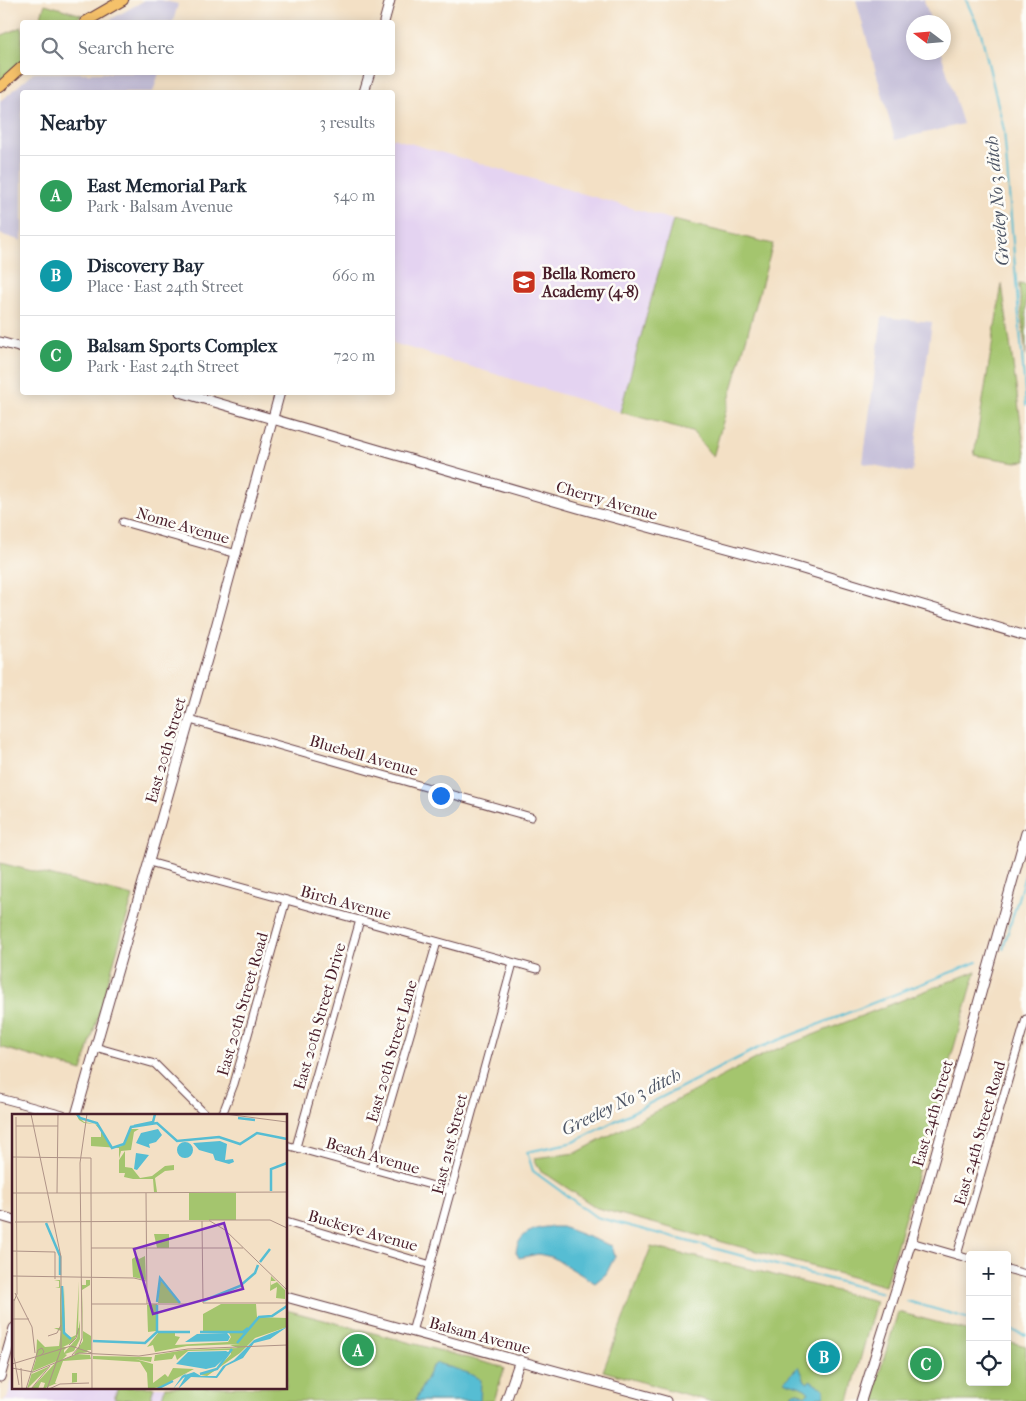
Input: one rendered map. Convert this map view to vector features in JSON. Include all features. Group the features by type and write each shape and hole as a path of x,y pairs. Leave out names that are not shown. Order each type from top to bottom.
{"main road":[{"path":"88,20 123,0"},
{"path":"0,87 20,69"}],"street":[{"path":"385,20 390,0"},
{"path":"365,90 369,75"},
{"path":"0,342 20,347"},
{"name":"Cherry Avenue","path":"190,395 589,511 796,567 1026,636"},
{"name":"East 20th Street","path":"76,1114 237,554 279,395"},
{"name":"Nome Avenue","path":"123,522 237,554"},
{"name":"Bluebell Avenue","path":"190,720 531,817"},
{"name":"East 24th Street","path":"861,1401 911,1242 1025,843 1026,833"},
{"name":"Birch Avenue","path":"149,862 536,969"},
{"name":"East 20th Street Road","path":"222,1114 236,1076 286,900"},
{"name":"East 20th Street Drive","path":"296,1148 360,920"},
{"name":"East 20th Street Lane","path":"371,1168 437,942"},
{"name":"East 21st Street","path":"412,1332 452,1191 486,1054 513,963"},
{"name":"East 24th Street Road","path":"958,1255 1026,1019"},
{"path":"95,1047 155,1064 205,1114"},
{"path":"0,1098 59,1114"},
{"name":"Beach Avenue","path":"288,1146 452,1191"},
{"name":"Buckeye Avenue","path":"288,1223 431,1265"},
{"path":"911,1242 966,1257"},
{"path":"1011,1270 1026,1274"},
{"name":"Balsam Avenue","path":"288,1298 666,1401"},
{"path":"0,1377 12,1335"},
{"path":"506,1401 520,1360"}],"shaded area":[{"path":"145,0 161,0 178,4 174,20 110,20"},
{"path":"856,0 924,0 929,15 906,15 906,60 943,60 963,124 895,140"},
{"path":"31,75 158,75 154,90 20,90 20,240 0,234 0,102"},
{"name":"Bella Romero Academy (4-8)","path":"395,139 673,220 620,412 395,344"},
{"path":"882,317 932,322 912,473 863,463"},
{"path":"12,1381 12,1388 165,1388 161,1401 3,1401 7,1399"}],"green space":[{"path":"45,4 82,15 75,20 38,20 40,19"},
{"path":"20,28 20,64 0,81 0,36"},
{"path":"673,220 773,244 713,457 692,431 620,412"},
{"path":"1002,284 1026,461 1016,462 974,455"},
{"path":"1019,284 1026,285 1026,357"},
{"path":"0,863 133,896 82,1071 0,1047"},
{"path":"976,971 885,1286 597,1208 540,1170 534,1158 576,1153 767,1053"},
{"path":"651,1247 758,1271 876,1301 849,1401 709,1401 603,1371"},
{"path":"288,1311 504,1369 494,1401 161,1401 165,1388 288,1388"},
{"path":"898,1312 966,1330 966,1386 1011,1386 1011,1342 1026,1346 1026,1401 871,1401"},
{"path":"118,1388 154,1388 150,1401 114,1399"}],"water":[{"path":"546,1227 562,1227 612,1246 615,1256 606,1274 595,1283 552,1257 538,1254 519,1258 516,1252 522,1237 530,1231"},
{"path":"437,1363 468,1373 481,1380 480,1401 415,1401 432,1367"},
{"path":"799,1366 805,1381 808,1383 810,1380 824,1389 824,1396 817,1397 821,1401 805,1399 797,1395 796,1399 805,1401 792,1400 792,1393 798,1392 805,1396 809,1393 801,1387 784,1381"}],"waterway":[{"name":"Greeley No 3 ditch","path":"966,0 981,33 1004,130 1026,405"},
{"name":"Greeley No 3 ditch","path":"1003,949 1026,872"},
{"name":"Greeley No 3 ditch","path":"882,1293 596,1217 533,1171 527,1152 574,1142 756,1049 977,962"},
{"path":"907,1301 966,1318"},
{"path":"1011,1330 1026,1335"}],"place":[{"name":"Bella Romero Academy (4-8)","path":"524,282"},
{"name":"East Memorial Park","path":"358,1350"},
{"name":"Discovery Bay","path":"824,1357"},
{"name":"Balsam Sports Complex","path":"926,1364"}]}
